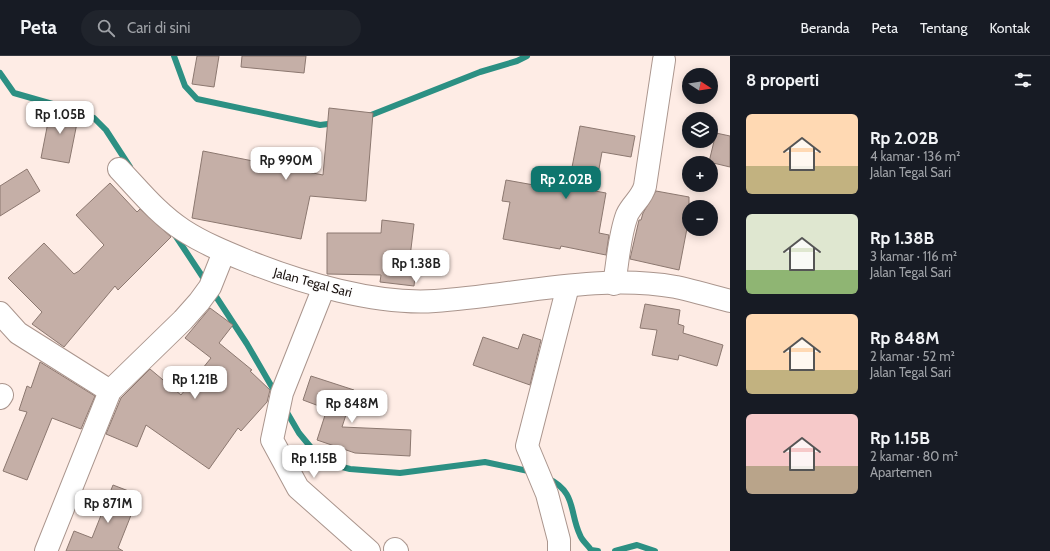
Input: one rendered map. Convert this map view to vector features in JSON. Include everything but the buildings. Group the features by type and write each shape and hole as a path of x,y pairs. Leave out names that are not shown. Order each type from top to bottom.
{"street":[{"path":"614,284 625,221 629,211 642,196 645,186 664,60"},
{"name":"Jalan Tegal Sari","path":"119,169 170,220 188,233 224,252 279,274 324,287 408,302 435,301 568,286 614,284 675,287 730,301"},
{"path":"46,551 110,391 183,320 199,302 210,287 224,252"},
{"path":"559,551 557,532 547,494 530,457 527,446 568,286"},
{"path":"324,287 282,393 272,440 298,488 369,551"},
{"path":"0,313 18,333 110,391"}],"waterway":[{"path":"174,56 185,86 197,99 320,125 336,123"},
{"path":"366,117 480,72 517,61 527,56"},
{"path":"0,73 14,93 77,111 94,118 106,130 130,167"},
{"path":"175,235 206,282"},
{"path":"213,292 247,344 276,394"},
{"path":"285,409 299,433 323,462 350,469 400,473 485,462 533,472"},
{"path":"547,478 557,484 568,496 581,537 591,550 598,551"},
{"path":"615,551 637,545 655,551"}]}
